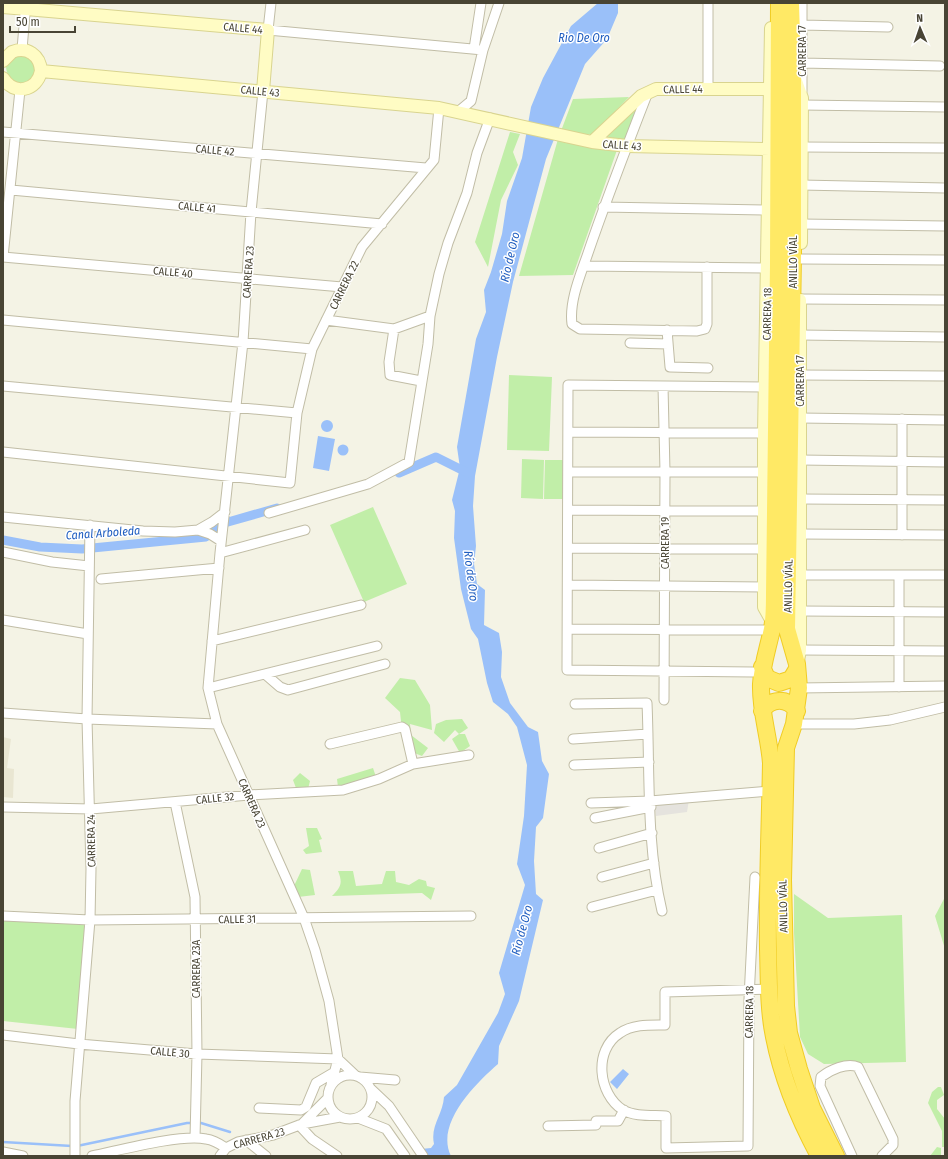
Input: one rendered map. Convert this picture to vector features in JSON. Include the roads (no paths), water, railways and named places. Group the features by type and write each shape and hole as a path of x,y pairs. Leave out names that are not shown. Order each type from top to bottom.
{"highway":[{"name":"ANILLO VÍAL","path":"779,3 778,264 772,626 758,670 762,712 770,747 771,791 768,884 769,989 774,1037 784,1077 806,1132 819,1156"},
{"name":"ANILLO VÍAL","path":"791,3 798,67 793,255 787,629 798,661 799,688 795,718 786,748 782,880 786,1006 789,1033 798,1069 812,1108 836,1156"},
{"path":"758,670 768,678 779,683 791,679 798,661"},
{"path":"762,712 770,702 782,700 793,706 795,718"}],"street":[{"name":"CARRERA 23","path":"271,3 251,212 243,342 221,540 208,688 217,724 304,918 315,950 329,1001 338,1059 331,1085"},
{"path":"478,115 471,101 479,50 481,3"},
{"path":"479,50 499,3"},
{"path":"708,3 708,88"},
{"name":"CARRERA 18","path":"771,3 768,268 764,433 764,607 772,626"},
{"name":"CARRERA 17","path":"798,661 800,611 799,534 802,102 798,67 802,25 802,3"},
{"name":"CALLE 44","path":"3,7 26,6 479,50"},
{"path":"22,49 26,6"},
{"path":"802,25 888,27"},
{"path":"3,61 12,52 22,49 36,56 42,71 35,84 30,88 20,90 10,86 3,78"},
{"path":"798,67 940,66"},
{"name":"CALLE 43","path":"42,71 439,108 478,115 562,137 627,146 769,149"},
{"name":"CALLE 44","path":"592,142 641,96 648,92 668,88 770,89"},
{"path":"3,257 20,90"},
{"path":"648,92 603,207 570,313 572,324 580,329 705,329 707,324 707,267"},
{"path":"459,111 471,101"},
{"path":"802,102 945,107"},
{"name":"CARRERA 22","path":"229,476 290,483 297,413 312,350 362,247 426,168 431,166 434,160 439,108"},
{"path":"269,513 368,484 409,462 428,344 430,316 439,274 448,243 467,193 477,153 490,118"},
{"name":"CALLE 42","path":"3,132 426,168"},
{"path":"802,147 945,148"},
{"path":"801,185 945,188"},
{"name":"CALLE 41","path":"11,190 382,224"},
{"path":"603,207 768,210"},
{"path":"801,224 945,226"},
{"name":"CALLE 40","path":"3,257 342,287"},
{"path":"801,259 945,260"},
{"path":"584,266 768,268"},
{"path":"800,299 945,300"},
{"path":"326,320 394,328 430,316"},
{"path":"3,320 243,342 312,350"},
{"path":"394,328 388,372 393,376 421,381"},
{"path":"667,330 670,368 708,368"},
{"path":"800,335 945,337"},
{"path":"630,344 668,344"},
{"path":"800,375 945,376"},
{"path":"758,670 567,670 568,385 765,387"},
{"path":"3,386 297,413"},
{"name":"CARRERA 19","path":"663,386 665,472 664,700"},
{"path":"800,418 945,420"},
{"path":"902,419 902,535"},
{"path":"568,432 764,433"},
{"path":"3,452 229,476"},
{"path":"800,460 945,462"},
{"path":"568,472 764,472"},
{"path":"800,499 945,500"},
{"path":"568,510 764,511"},
{"path":"198,530 225,512"},
{"path":"3,518 90,527 161,532 198,530 221,540"},
{"name":"CARRERA 24","path":"74,1154 79,1044 90,920 90,809 87,719 90,527"},
{"path":"220,553 305,530"},
{"path":"799,534 945,535"},
{"path":"568,548 764,549"},
{"path":"3,552 52,562 89,566"},
{"path":"101,579 219,568"},
{"path":"799,575 945,575"},
{"path":"899,575 899,687"},
{"path":"568,585 764,587"},
{"path":"212,641 361,605"},
{"path":"800,611 945,612"},
{"path":"3,620 88,634"},
{"path":"568,629 664,629 772,626"},
{"path":"208,688 377,646"},
{"path":"798,661 899,651 945,651"},
{"path":"266,674 280,687 288,690 385,664"},
{"path":"799,688 945,686"},
{"path":"574,704 647,702 648,762 654,863 657,890 662,912"},
{"path":"795,718 854,724 890,720 945,707"},
{"path":"3,713 87,719 217,724"},
{"path":"330,744 402,727 405,729 413,764"},
{"path":"573,739 648,734"},
{"name":"CALLE 32","path":"3,807 90,809 249,795 343,790 373,781 413,764 468,755"},
{"path":"574,765 648,762"},
{"path":"591,803 650,804 771,791"},
{"name":"CARRERA 23A","path":"175,802 192,876 195,897 197,1054 195,1138"},
{"path":"595,818 650,804"},
{"path":"599,848 652,834"},
{"path":"602,877 654,863"},
{"name":"CARRERA 18","path":"624,1110 647,1115 666,1116 666,1148 748,1146 749,990 754,877"},
{"path":"592,907 657,890"},
{"name":"CALLE 31","path":"3,916 90,920 196,920 471,916"},
{"path":"548,1126 596,1125 596,1121 618,1121 624,1110 612,1100 604,1083 602,1068 606,1050 619,1033 630,1027 665,1025 666,992 769,989"},
{"name":"CALLE 30","path":"3,1035 79,1044 197,1054 338,1059"},
{"path":"338,1059 389,1106 423,1156"},
{"path":"852,1156 820,1086 821,1077 829,1071 853,1064 858,1067 893,1139 893,1145 882,1156"},
{"path":"259,1108 301,1110 306,1107 316,1083 333,1073"},
{"path":"394,1080 344,1076 331,1085 328,1098 332,1111 340,1117 349,1119 358,1118 383,1127 391,1135 405,1156"},
{"path":"358,1118 369,1108 372,1098 371,1089"},
{"name":"CARRERA 23","path":"300,1125 328,1098"},
{"name":"CARRERA 23","path":"220,1156 226,1148 246,1140 273,1135 300,1125 340,1117"},
{"path":"300,1125 312,1139 337,1156"},
{"path":"92,1156 195,1138 214,1140 226,1148"},
{"path":"246,1140 266,1156"},
{"path":"3,1152 23,1156"}],"water":[{"name":"Rio De Oro","path":"598,3 618,3 618,13 607,39 585,64 546,159 513,282 497,357 475,476 473,506 476,546 474,564 477,584 485,590 484,625 499,633 502,652 501,677 510,703 528,727 538,732 542,761 549,774 543,818 536,827 534,861 536,894 543,900 519,1001 499,1046 498,1064 469,1093 453,1118 448,1131 447,1144 451,1156 417,1156 421,1149 431,1148 434,1144 433,1138 435,1126 444,1097 457,1085 498,1013 505,994 499,973 525,885 517,864 524,816 527,765 517,727 508,714 493,702 487,683 478,639 471,629 461,589 454,538 455,511 452,500 460,468 457,447 476,339 486,312 484,290 502,234 507,201 522,158 531,107 543,78 571,26"},
{"path":"329,420 332,421 332,431 325,432 322,431 321,424 322,421"},
{"path":"318,436 335,439 329,471 313,468"},
{"path":"341,445 345,445 347,446 347,454 341,455 338,452 338,448"},
{"path":"623,1069 629,1074 617,1089 610,1082"}],"waterway":[{"name":"Canal Arboleda","path":"399,473 436,457 468,473"},
{"name":"Canal Arboleda","path":"228,522 277,508"},
{"name":"Canal Arboleda","path":"214,530 219,525"},
{"name":"Canal Arboleda","path":"3,540 40,547 82,549 206,537"},
{"path":"77,1146 187,1123 201,1123 230,1132"},
{"path":"3,1142 72,1146"}],"water label":[{"name":"Río de Oro","path":"510,257"},
{"name":"Río de Oro","path":"471,576"},
{"name":"Río de Oro","path":"522,930"}]}
